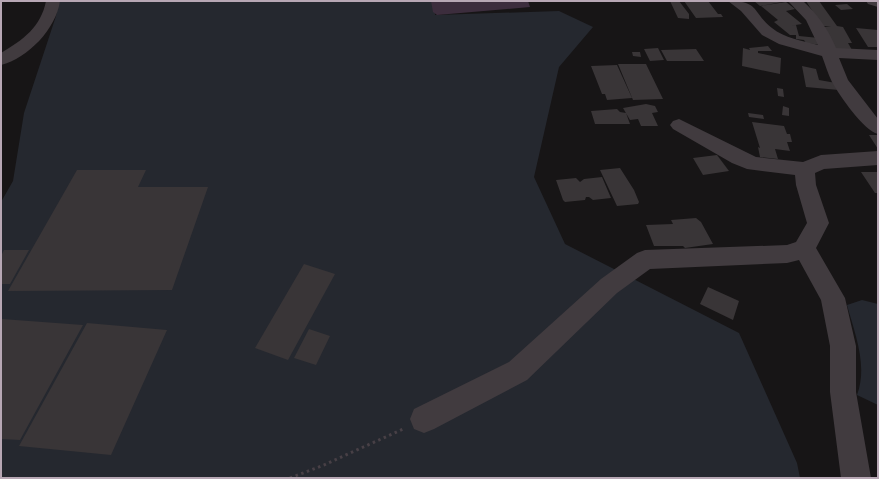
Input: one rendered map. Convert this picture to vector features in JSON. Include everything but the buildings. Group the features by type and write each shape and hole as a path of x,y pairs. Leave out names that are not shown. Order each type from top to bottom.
{"street":[{"path":"40,1 44,26"},
{"path":"1,60 28,44 44,26 53,12 53,1"},
{"path":"735,1 746,8 767,32 793,44 831,53 878,55"},
{"path":"795,1 812,18 823,36 831,53 840,82 870,122 878,128"},
{"path":"873,1 878,3"},
{"path":"679,125 739,158 754,164 805,169 821,162 878,158"},
{"path":"424,419 518,371 609,286 646,260 787,254 804,249 818,223 806,185 805,169"},
{"path":"804,249 833,298 843,346 843,392 856,478"}],"path":[{"path":"290,478 324,465 424,419"}],"shaded area":[{"path":"59,1 435,1 435,15 559,11 593,27 559,67 534,177 565,244 739,333 797,463 800,478 1,478 1,202 13,181 24,113 56,16"},
{"path":"431,1 528,1 530,7 437,15 433,12"},
{"path":"862,300 878,304 878,405 857,395 860,384 861,361 857,339 847,305"}]}
